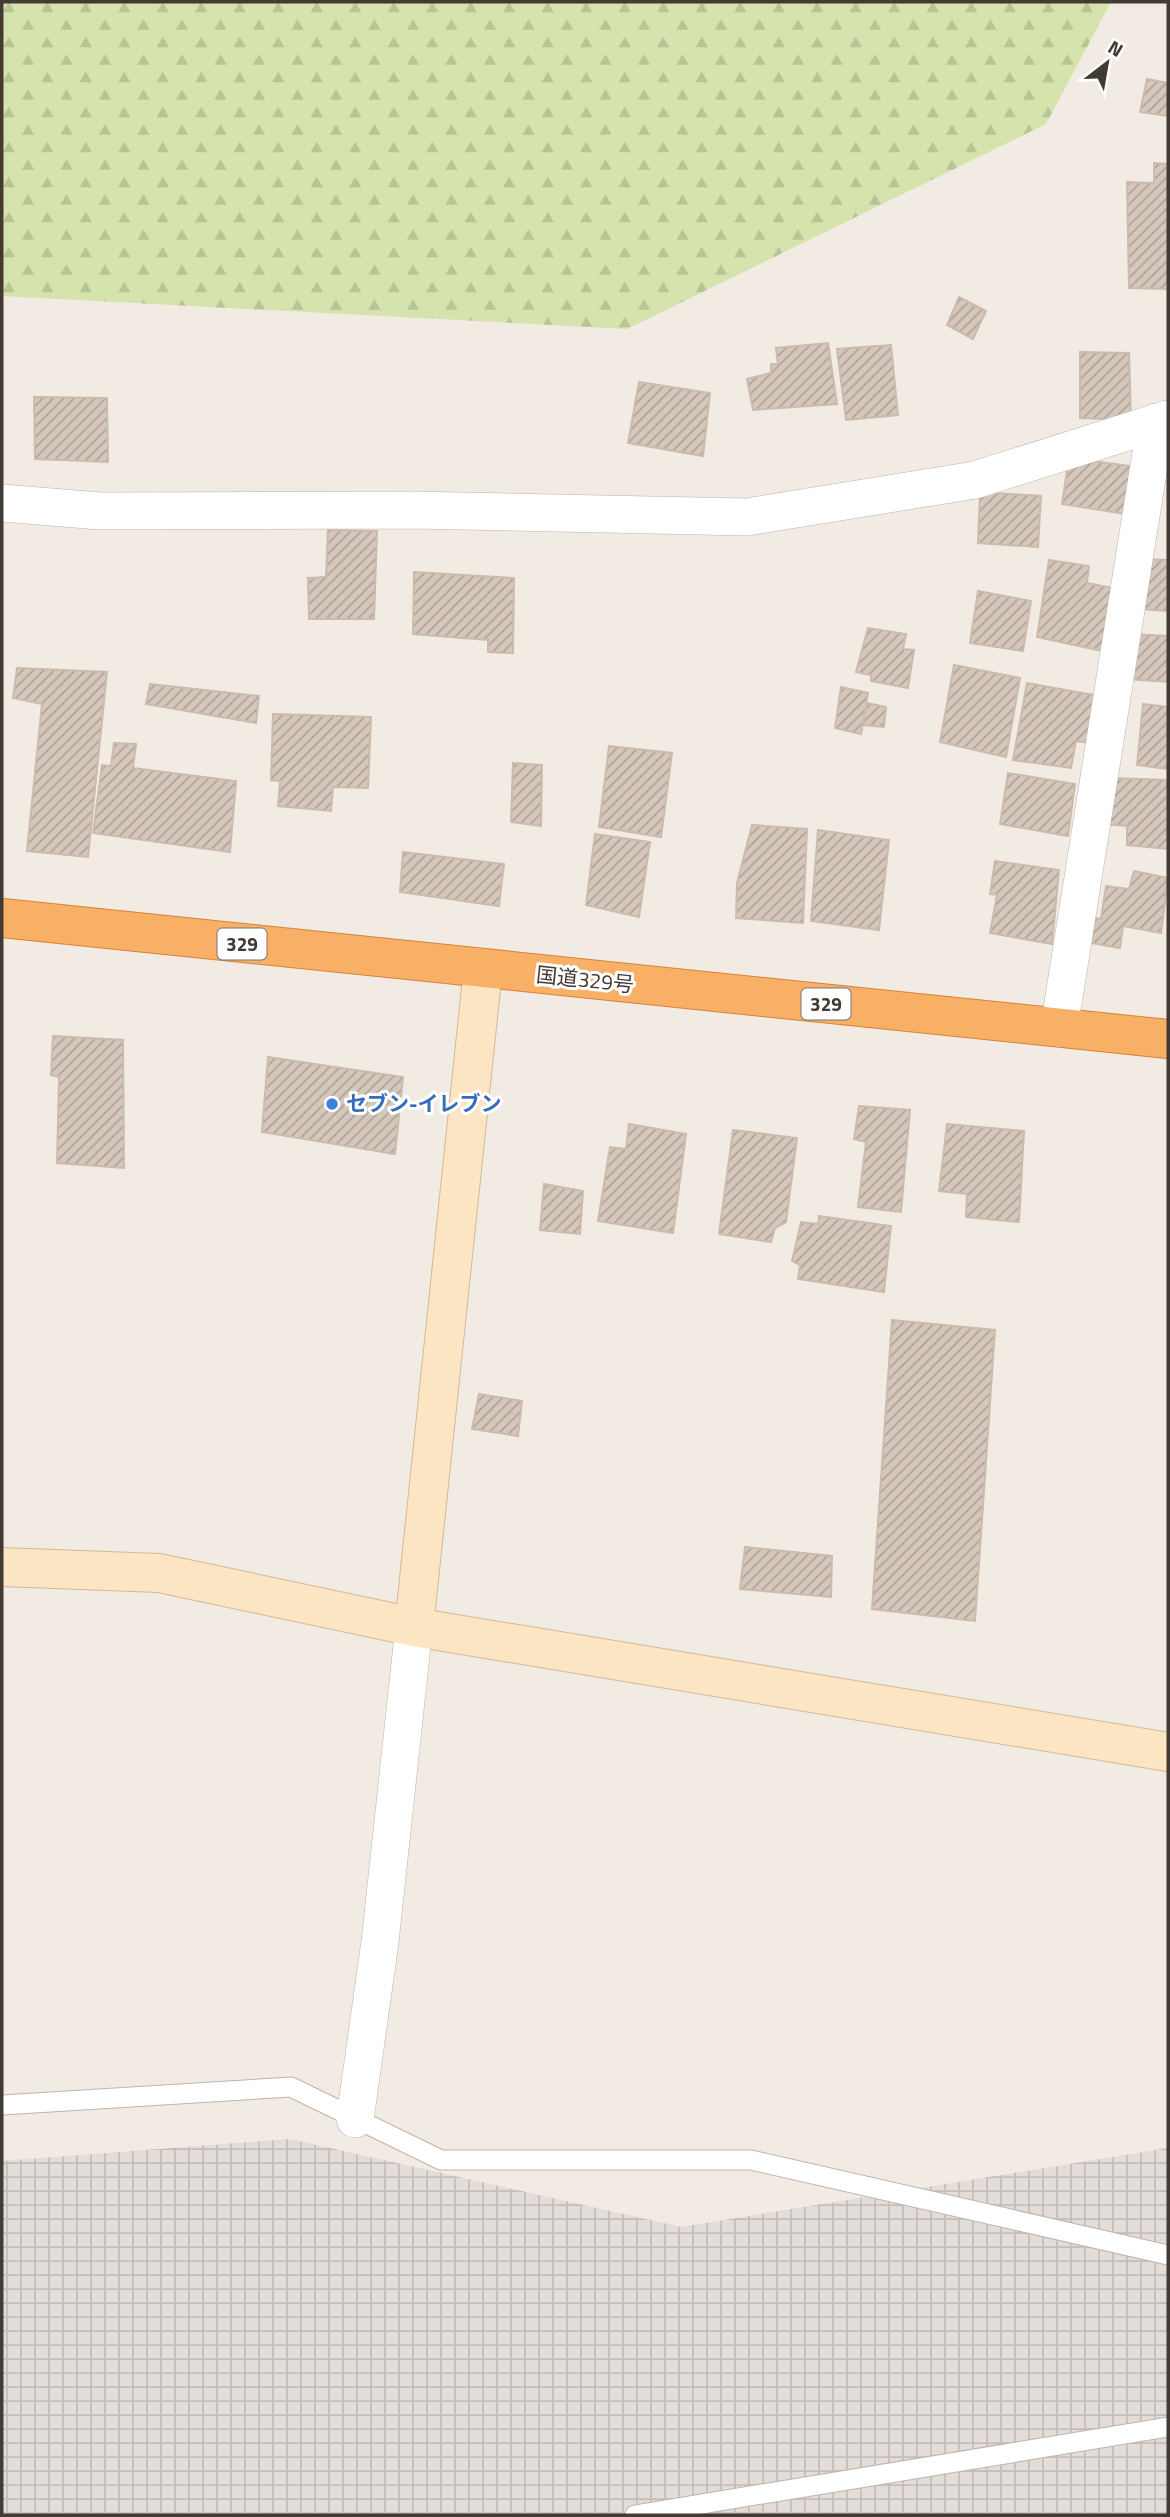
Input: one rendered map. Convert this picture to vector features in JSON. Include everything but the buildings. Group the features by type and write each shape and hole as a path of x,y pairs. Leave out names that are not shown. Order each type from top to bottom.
{"highway":[{"name":"国道329号","path":"2,918 1168,1039"}],"street":[{"path":"2,503 100,511 412,510 747,517 975,480 1162,421 1059,1028"},
{"path":"355,2119 380,1942 483,969"},
{"path":"2,1567 159,1573 414,1627 1168,1752"}],"lane":[{"path":"2,2105 291,2087 441,2160 751,2160 1168,2255"},
{"path":"635,2515 1168,2427"}],"shaded area":[{"path":"290,2139 681,2227 1168,2148 1168,2515 2,2515 2,2161"}],"green space":[{"path":"2,2 1111,2 1046,124 627,329 2,296"}],"place":[{"name":"セブン-イレブン","path":"332,1104"}]}
